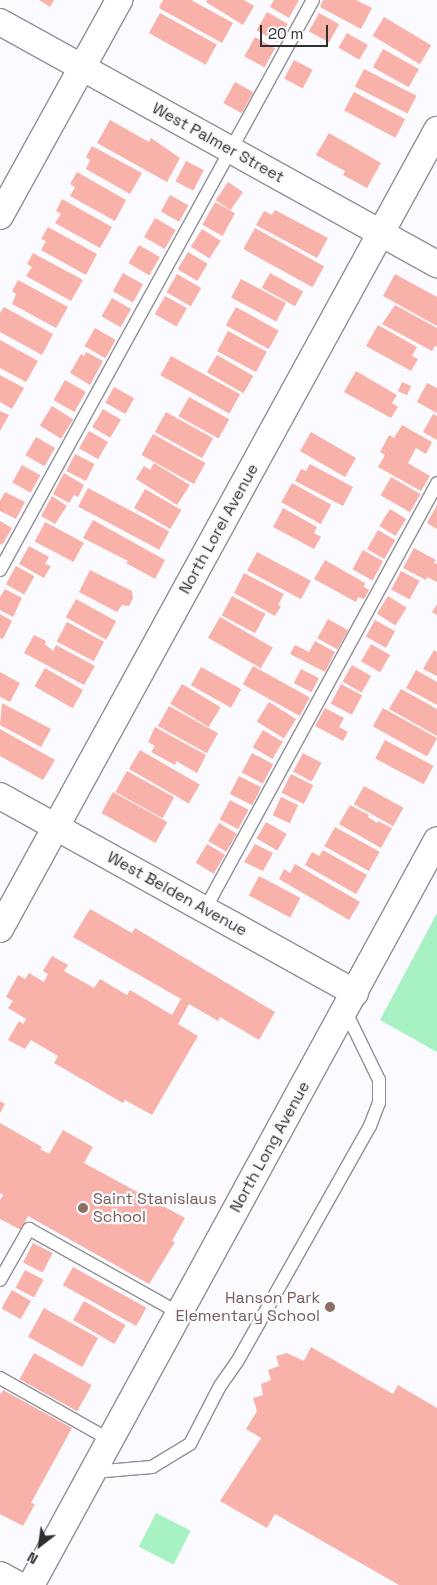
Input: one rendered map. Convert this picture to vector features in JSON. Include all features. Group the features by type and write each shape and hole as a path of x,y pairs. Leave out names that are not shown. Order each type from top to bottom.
{"main road":[{"path":"0,1576 16,1585"}],"street":[{"path":"0,216 118,0"},
{"name":"West Palmer Street","path":"0,22 437,264"},
{"name":"North Lorel Avenue","path":"0,929 437,130"},
{"name":"West Belden Avenue","path":"0,796 205,909 350,1002"},
{"name":"North Long Avenue","path":"31,1585 437,840"}],"lane":[{"path":"0,570 313,0"},
{"path":"205,909 437,483"},
{"path":"92,1472 152,1467 190,1444 220,1386 237,1362 370,1126 379,1104 378,1080 350,1002"},
{"path":"0,1280 29,1229 179,1313"},
{"path":"0,1378 110,1440"}],"green space":[{"path":"437,913 437,1052 380,1020"},
{"path":"156,1513 191,1531 173,1565 139,1547"}],"building":[{"path":"39,0 54,0 50,7"},
{"path":"163,0 191,0 233,23 222,43 159,8"},
{"path":"207,0 244,0 254,6 243,25 206,2"},
{"path":"274,0 299,0 289,18 270,7"},
{"path":"323,0 356,0 372,8 361,29 320,7"},
{"path":"267,12 288,24 277,42 256,30"},
{"path":"160,13 217,45 206,65 149,33"},
{"path":"319,13 339,24 329,43 309,31"},
{"path":"384,17 431,45 420,64 373,36"},
{"path":"347,33 368,45 359,60 338,48"},
{"path":"255,37 275,48 264,67 244,56"},
{"path":"383,49 419,69 409,87 373,67"},
{"path":"294,60 313,70 303,88 284,79"},
{"path":"364,69 417,96 407,114 355,87"},
{"path":"235,82 253,92 242,113 223,103"},
{"path":"354,92 405,119 395,138 344,111"},
{"path":"110,120 149,142 151,138 180,158 167,182 97,143"},
{"path":"329,133 381,163 367,188 343,175 345,171 316,155"},
{"path":"92,146 142,173 130,194 86,169 90,160 86,157"},
{"path":"186,161 204,170 193,191 176,181"},
{"path":"77,172 126,200 115,221 70,196 75,187 70,184"},
{"path":"228,182 243,192 231,210 216,200"},
{"path":"170,195 188,205 179,222 161,212"},
{"path":"62,199 112,227 100,248 55,223 61,214 56,211"},
{"path":"215,202 235,213 223,236 202,225"},
{"path":"275,210 328,238 317,258 256,225 264,211 272,215"},
{"path":"155,218 176,230 165,249 144,237"},
{"path":"48,227 97,254 86,275 41,250 46,241 41,239"},
{"path":"255,228 324,266 312,287 243,249"},
{"path":"202,229 221,241 210,258 191,247"},
{"path":"139,245 160,257 149,275 128,263"},
{"path":"188,252 208,264 197,281 178,269"},
{"path":"33,253 83,280 71,301 26,276 32,267 27,264"},
{"path":"123,273 143,284 133,303 113,291"},
{"path":"270,273 303,291 295,306 262,288"},
{"path":"177,274 201,288 191,306 166,292"},
{"path":"395,274 437,297 437,326 383,296"},
{"path":"241,279 286,303 276,321 231,298"},
{"path":"18,280 68,307 56,328 12,304 16,294 12,291"},
{"path":"165,296 187,308 177,326 155,314"},
{"path":"112,298 131,309 121,327 102,316"},
{"path":"395,305 437,328 437,347 435,346 432,351 382,324"},
{"path":"4,307 53,334 42,355 0,332 0,313"},
{"path":"236,307 279,331 269,349 226,325"},
{"path":"378,325 417,347 412,356 418,359 411,371 366,346"},
{"path":"95,328 116,340 105,358 85,346"},
{"path":"228,331 267,352 256,372 217,351"},
{"path":"0,340 38,361 26,382 0,368"},
{"path":"86,352 103,361 90,385 70,373 81,354 84,356"},
{"path":"217,355 253,376 243,393 207,372"},
{"path":"171,356 240,394 229,414 160,375"},
{"path":"356,371 397,395 392,403 398,407 391,418 344,392"},
{"path":"0,375 24,388 12,409 0,402"},
{"path":"65,380 86,392 74,412 54,400"},
{"path":"402,382 411,386 407,395 398,391"},
{"path":"427,383 437,388 437,413 417,402"},
{"path":"114,387 134,398 125,414 105,403"},
{"path":"189,397 229,419 219,439 178,416"},
{"path":"52,406 73,419 61,439 40,426"},
{"path":"103,409 121,420 110,438 92,427"},
{"path":"0,411 9,415 0,431"},
{"path":"166,412 213,438 202,458 155,432"},
{"path":"433,414 437,416 437,440 423,432"},
{"path":"402,425 432,442 426,454 416,448 408,463 430,476 421,491 378,467 385,455 380,452 389,435 394,438"},
{"path":"89,431 108,442 98,459 79,448"},
{"path":"311,432 356,458 345,477 300,451"},
{"path":"153,434 205,463 194,484 141,455"},
{"path":"36,437 55,448 45,466 26,455"},
{"path":"75,454 95,464 86,481 66,471"},
{"path":"154,463 190,485 177,505 136,479 144,466 150,470"},
{"path":"310,464 353,487 343,506 295,481 301,469 306,471"},
{"path":"22,465 40,475 31,493 12,482"},
{"path":"64,473 84,485 78,497 74,495 69,503 53,494"},
{"path":"391,477 420,494 410,512 380,495"},
{"path":"292,483 331,505 321,524 281,502"},
{"path":"88,488 169,531 159,550 78,507"},
{"path":"145,489 181,510 170,529 134,508"},
{"path":"5,492 25,502 16,519 0,511 0,501"},
{"path":"52,496 67,506 55,524 41,516"},
{"path":"437,505 437,529 427,523"},
{"path":"283,508 317,527 314,533 321,537 314,549 273,527"},
{"path":"390,509 406,519 396,536 379,526"},
{"path":"93,520 165,560 155,579 126,563 128,561 83,538"},
{"path":"0,521 12,528 2,545 0,544"},
{"path":"45,522 84,543 74,562 35,541"},
{"path":"378,530 395,540 384,559 367,549"},
{"path":"29,546 49,557 45,564 51,566 44,578 19,564"},
{"path":"414,548 436,560 434,563 437,564 437,582 427,577 426,580 403,568"},
{"path":"363,550 383,561 372,580 352,569"},
{"path":"257,552 311,581 301,599 247,571"},
{"path":"325,560 365,583 364,587 369,590 364,599 358,597 356,602 314,579"},
{"path":"16,566 34,576 24,595 6,584"},
{"path":"90,570 132,591 133,598 129,606 122,605 117,612 79,592"},
{"path":"401,571 420,581 410,599 391,590"},
{"path":"244,573 284,594 278,605 281,606 275,616 234,593"},
{"path":"5,589 22,598 13,617 0,610 0,597"},
{"path":"232,596 266,614 255,633 222,615"},
{"path":"388,596 407,608 396,625 377,614"},
{"path":"76,599 116,621 106,640 66,617"},
{"path":"437,604 437,615 432,612"},
{"path":"0,614 12,621 3,639 0,638"},
{"path":"220,617 273,648 261,668 208,638"},
{"path":"328,619 348,630 337,649 317,638"},
{"path":"375,620 395,631 386,648 366,637"},
{"path":"67,622 104,642 94,661 57,641"},
{"path":"34,635 46,641 45,644 53,651 56,645 95,666 84,685 24,653"},
{"path":"315,641 335,652 325,672 290,654 295,645 309,652"},
{"path":"371,644 390,655 380,672 361,661"},
{"path":"434,650 437,652 437,676 423,669"},
{"path":"352,665 371,676 362,692 342,681"},
{"path":"253,666 310,698 300,716 243,684"},
{"path":"201,667 241,689 231,708 191,685"},
{"path":"45,668 83,690 73,708 34,686"},
{"path":"301,669 319,678 312,692 294,683"},
{"path":"416,670 437,682 437,705 406,688"},
{"path":"0,672 20,683 10,702 0,697"},
{"path":"182,684 221,707 209,727 170,704"},
{"path":"341,684 362,695 352,715 331,703"},
{"path":"401,689 437,709 437,736 389,709"},
{"path":"269,702 296,719 284,738 257,722"},
{"path":"2,703 51,729 41,747 0,725"},
{"path":"169,706 218,733 207,753 158,726"},
{"path":"325,708 344,718 339,727 348,732 343,741 315,726"},
{"path":"383,708 437,738 427,756 373,726"},
{"path":"155,727 206,755 197,773 176,761 175,765 151,752 155,746 148,742"},
{"path":"0,729 55,760 43,780 0,756"},
{"path":"263,730 283,742 272,759 253,747"},
{"path":"385,740 434,766 424,784 375,759"},
{"path":"140,750 200,784 189,804 129,769"},
{"path":"252,753 273,764 263,784 242,772"},
{"path":"303,753 322,763 312,781 293,772"},
{"path":"127,771 174,797 163,818 115,792"},
{"path":"291,774 313,785 304,804 281,793"},
{"path":"239,776 261,787 252,805 230,794"},
{"path":"364,786 403,808 393,826 354,804"},
{"path":"113,792 167,822 156,843 101,813"},
{"path":"281,797 298,805 290,823 273,815"},
{"path":"230,800 249,810 238,829 220,819"},
{"path":"350,805 369,815 368,817 377,823 378,821 392,828 381,848 339,824"},
{"path":"266,822 287,834 277,850 256,838"},
{"path":"219,823 237,834 226,852 208,841"},
{"path":"335,827 380,852 369,871 324,846"},
{"path":"207,844 225,855 214,874 196,863"},
{"path":"255,844 273,853 263,871 244,862"},
{"path":"323,850 367,875 356,894 305,865 312,852 319,856"},
{"path":"295,864 360,902 349,920 279,879 284,869 290,873"},
{"path":"259,876 300,898 290,917 249,895"},
{"path":"90,909 132,933 135,928 275,1012 259,1040 220,1017 218,1021 189,1004 178,1024 198,1036 152,1115 125,1100 123,1103 54,1063 58,1056 31,1040 25,1049 8,1040 19,1021 23,1024 26,1019 8,1008 13,1001 6,997 18,975 25,979 29,973 44,982 48,974 43,971 52,956 68,965 64,971 94,988 100,979 127,995 130,990 172,1015 181,999 73,937"},
{"path":"0,1101 5,1104 0,1113"},
{"name":"Saint Stanislaus School","path":"0,1123 42,1147 40,1149 49,1154 63,1130 93,1147 84,1163 185,1218 172,1241 175,1242 149,1284 28,1216 21,1230 0,1219 0,1200 3,1195 0,1193"},
{"path":"33,1243 53,1253 43,1273 23,1263"},
{"path":"73,1267 146,1308 136,1326 63,1285"},
{"path":"25,1270 44,1280 34,1298 16,1288"},
{"path":"12,1290 31,1301 21,1319 2,1308"},
{"path":"84,1301 126,1325 115,1344 73,1320"},
{"path":"44,1308 98,1338 82,1367 28,1337"},
{"name":"Hanson Park Elementary School","path":"311,1347 393,1394 398,1385 437,1408 437,1585 399,1585 275,1514 267,1528 220,1501 261,1438 246,1429 257,1411 253,1398 263,1395 261,1384 271,1380 268,1370 279,1366 276,1356 287,1353 304,1361"},
{"path":"34,1353 92,1385 77,1411 19,1379"},
{"path":"3,1390 72,1428 31,1503 35,1504 23,1526 0,1514 0,1395"}],"place":[{"name":"Saint Stanislaus School","path":"83,1208"},
{"name":"Hanson Park Elementary School","path":"330,1307"}]}
